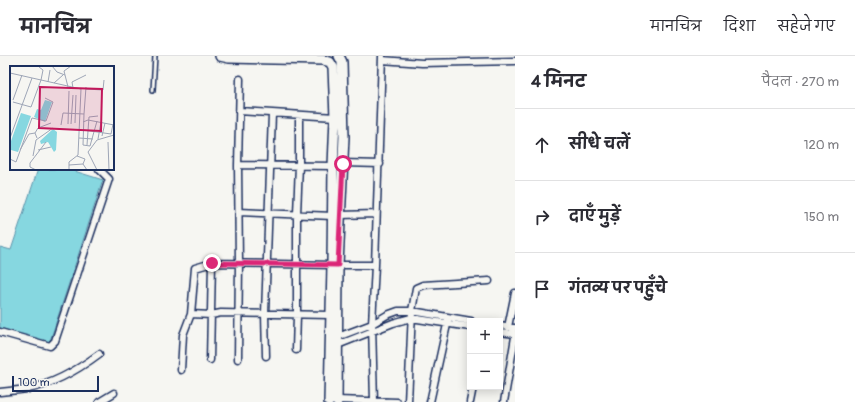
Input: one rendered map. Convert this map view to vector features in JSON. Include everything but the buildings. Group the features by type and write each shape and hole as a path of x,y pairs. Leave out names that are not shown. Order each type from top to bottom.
{"street":[{"path":"220,56 229,58 323,60 330,62 333,67 335,117 333,166 337,215"},
{"path":"339,56 342,62 344,137 343,164 337,215 335,265 334,401 396,402"},
{"path":"374,401 372,324 376,214 380,164 382,58 422,63 500,58 515,61"},
{"path":"238,359 238,165 240,79"},
{"path":"239,111 335,117"},
{"path":"266,356 265,314 272,114"},
{"path":"296,350 299,115"},
{"path":"343,164 380,164"},
{"path":"238,165 333,166"},
{"path":"0,332 50,346 55,341 109,179 100,170"},
{"path":"239,212 337,215 376,214"},
{"path":"181,370 183,335 191,314 195,268 212,263 375,265"},
{"path":"210,360 212,263"},
{"path":"334,342 330,315 335,265"},
{"path":"408,402 411,318 415,290 419,286 489,281"},
{"path":"508,327 515,293"},
{"path":"334,342 398,311 412,311 446,319 467,326"},
{"path":"191,314 211,315 238,313 330,315"},
{"path":"334,342 372,331 393,322 411,318 467,321"},
{"path":"430,402 446,319"},
{"path":"503,326 515,328"},
{"path":"503,332 515,334"},
{"path":"504,402 515,337"},
{"path":"0,392 29,388 48,383 82,367 99,354"},
{"path":"470,402 472,390"},
{"path":"98,402 114,393"}],"lane":[{"path":"153,90 155,56"}],"water":[{"path":"38,170 71,170 103,180 49,344 0,328 0,247 11,250"}],"route":[{"path":"212,263 338,265 343,164"}]}
